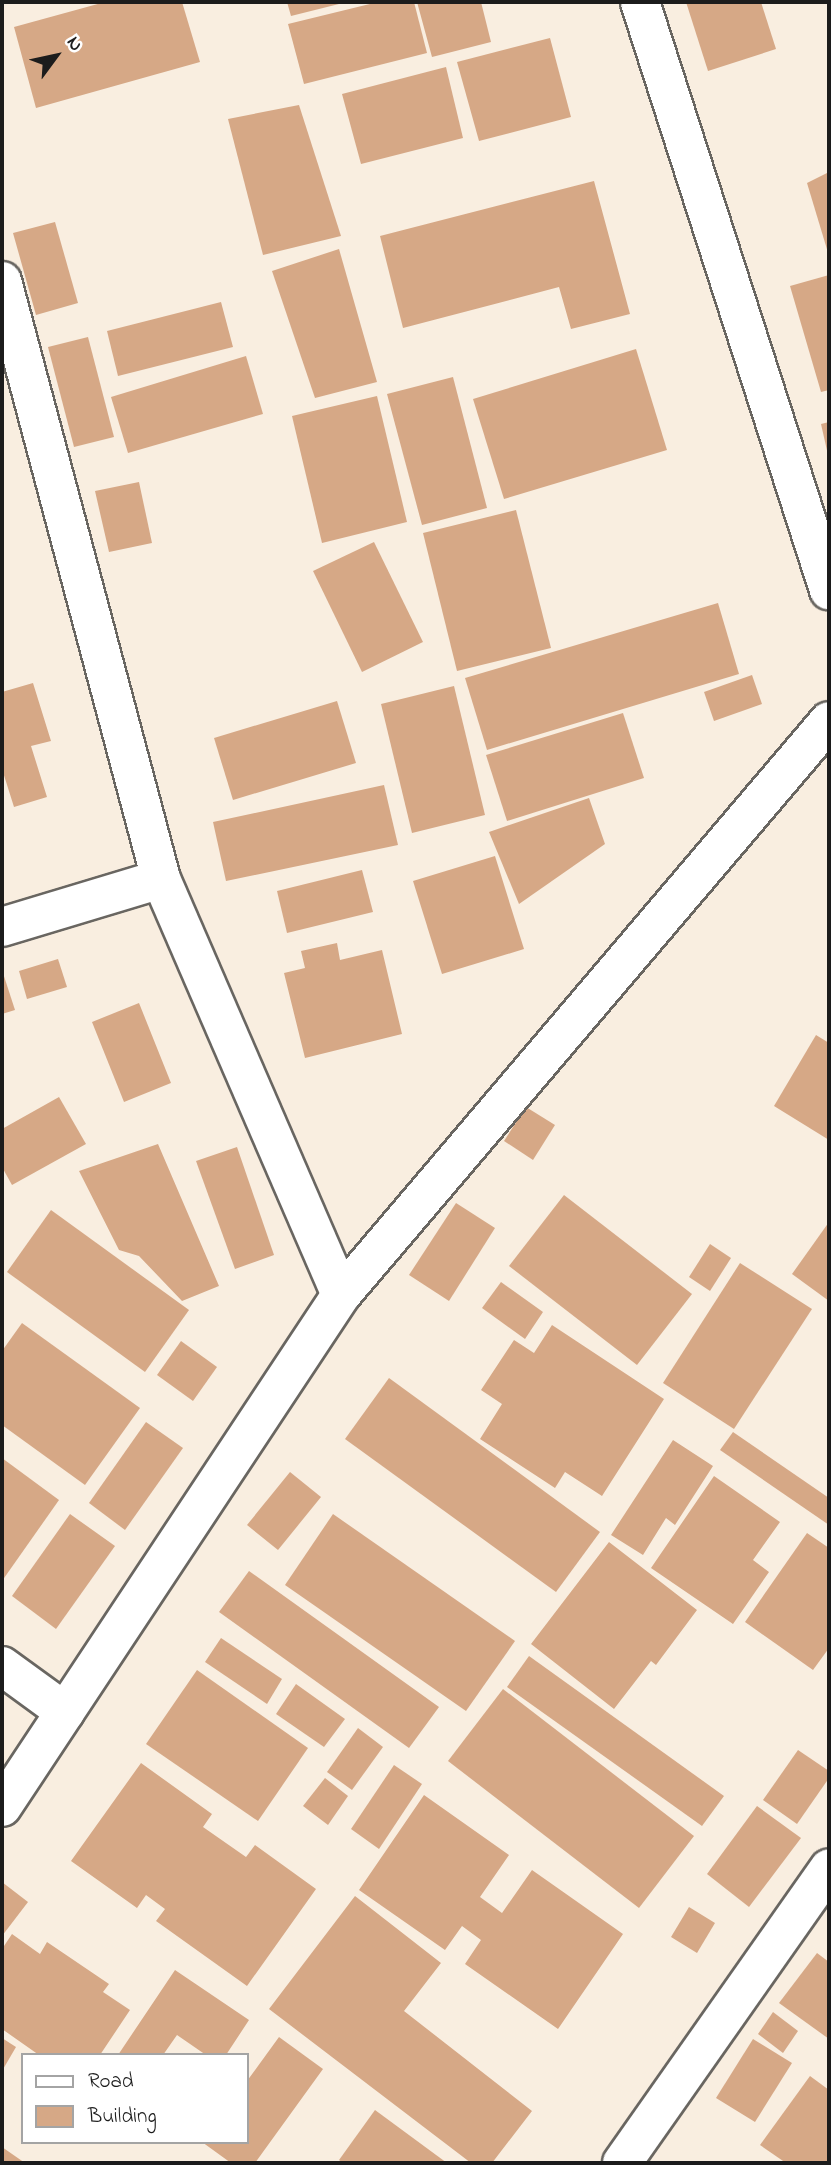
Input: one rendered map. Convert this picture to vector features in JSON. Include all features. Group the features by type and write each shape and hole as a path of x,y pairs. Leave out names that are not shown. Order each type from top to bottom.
{"street":[{"path":"640,2 829,590"},
{"path":"2,281 162,879 341,1295"},
{"path":"2,1807 341,1295 829,721"},
{"path":"2,927 162,879"},
{"path":"2,1666 65,1712"},
{"path":"622,2163 829,1868"}],"building":[{"path":"105,2 182,2 200,62 36,108 14,27"},
{"path":"287,2 343,2 343,3 291,16"},
{"path":"378,2 414,2 427,53 304,84 288,24"},
{"path":"417,2 481,2 491,42 432,57"},
{"path":"686,2 761,2 776,49 708,71"},
{"path":"550,38 571,117 479,141 457,62"},
{"path":"446,67 463,138 361,164 342,94"},
{"path":"299,105 341,236 263,255 228,119"},
{"path":"829,172 829,256 807,183"},
{"path":"594,181 630,314 571,329 559,287 403,328 380,236"},
{"path":"55,222 78,303 36,315 13,233"},
{"path":"339,249 377,382 315,398 272,271"},
{"path":"829,275 829,390 821,392 790,286"},
{"path":"221,302 233,347 118,376 107,331"},
{"path":"88,337 114,437 74,447 48,347"},
{"path":"636,349 667,450 504,499 473,399"},
{"path":"246,356 263,414 128,453 111,397"},
{"path":"453,377 487,508 422,525 387,394"},
{"path":"377,396 407,522 322,543 292,416"},
{"path":"829,422 829,454 828,455 821,424"},
{"path":"139,482 152,543 109,552 95,491"},
{"path":"516,510 551,648 457,671 423,533"},
{"path":"374,542 423,642 362,672 313,571"},
{"path":"718,603 739,674 487,750 465,678"},
{"path":"752,675 762,704 714,721 704,692"},
{"path":"33,683 51,741 31,746 47,797 14,807 2,769 2,692"},
{"path":"454,686 485,815 412,833 381,704"},
{"path":"337,701 356,763 233,800 214,738"},
{"path":"623,713 644,778 507,821 486,755"},
{"path":"384,785 398,845 226,881 213,822"},
{"path":"589,798 605,844 519,904 489,832"},
{"path":"495,856 524,949 442,974 413,881"},
{"path":"362,870 373,912 287,933 277,891"},
{"path":"337,943 340,960 382,950 402,1034 305,1058 284,973 305,968 301,951"},
{"path":"58,959 67,987 27,999 19,971"},
{"path":"2,970 15,1010 2,1014"},
{"path":"139,1003 171,1083 124,1102 92,1022"},
{"path":"816,1035 829,1043 829,1140 774,1106"},
{"path":"59,1097 86,1144 12,1185 2,1167 2,1129"},
{"path":"526,1107 555,1125 533,1160 504,1141"},
{"path":"158,1144 219,1286 182,1301 139,1256 119,1250 79,1171"},
{"path":"237,1147 274,1255 235,1269 196,1161"},
{"path":"564,1195 692,1294 637,1365 509,1266"},
{"path":"456,1203 495,1228 449,1301 409,1275"},
{"path":"51,1210 189,1310 145,1372 7,1272"},
{"path":"829,1222 829,1301 792,1274"},
{"path":"710,1244 731,1258 710,1291 689,1277"},
{"path":"740,1263 812,1309 734,1429 663,1383"},
{"path":"501,1282 543,1312 525,1339 482,1308"},
{"path":"22,1323 140,1408 85,1485 2,1425 2,1351"},
{"path":"552,1325 664,1399 602,1496 565,1472 555,1488 480,1439 502,1404 481,1390 514,1340 534,1353"},
{"path":"181,1341 217,1367 193,1401 157,1375"},
{"path":"389,1378 600,1532 556,1592 345,1439"},
{"path":"146,1422 183,1448 125,1530 89,1503"},
{"path":"733,1432 829,1498 829,1525 720,1450"},
{"path":"673,1440 713,1466 675,1525 666,1518 643,1555 611,1535"},
{"path":"2,1458 59,1500 2,1581"},
{"path":"290,1472 321,1497 278,1550 247,1525"},
{"path":"714,1476 780,1522 753,1560 769,1572 733,1624 651,1568"},
{"path":"70,1514 115,1546 56,1629 12,1596"},
{"path":"333,1514 515,1641 466,1711 285,1585"},
{"path":"807,1533 829,1548 829,1648 813,1670 745,1622"},
{"path":"609,1542 697,1610 656,1665 651,1661 614,1709 531,1644"},
{"path":"249,1571 439,1707 409,1748 219,1612"},
{"path":"221,1638 282,1679 267,1704 205,1662"},
{"path":"529,1656 724,1796 702,1826 507,1687"},
{"path":"197,1670 308,1748 258,1821 146,1744"},
{"path":"296,1684 345,1719 324,1747 276,1714"},
{"path":"503,1689 694,1836 639,1908 448,1761"},
{"path":"358,1728 383,1747 352,1790 327,1772"},
{"path":"798,1750 829,1771 829,1778 797,1824 763,1800"},
{"path":"141,1763 212,1814 203,1827 246,1857 255,1845 316,1889 247,1986 156,1921 165,1909 146,1895 137,1908 71,1861"},
{"path":"394,1765 422,1784 379,1849 351,1829"},
{"path":"325,1778 348,1796 328,1825 303,1806"},
{"path":"424,1795 509,1855 480,1897 502,1913 532,1870 623,1934 558,2029 465,1964 481,1940 462,1926 445,1950 359,1890"},
{"path":"757,1806 801,1838 749,1907 707,1874"},
{"path":"2,1882 28,1902 2,1936"},
{"path":"355,1896 441,1963 404,2011 532,2111 492,2163 471,2163 269,2009"},
{"path":"689,1907 715,1923 697,1953 671,1937"},
{"path":"12,1934 40,1954 47,1942 109,1984 103,1992 130,2010 101,2053 36,2053 2,2029 2,1949"},
{"path":"817,1953 829,1962 829,2039 779,2003"},
{"path":"175,1970 249,2020 227,2053 203,2053 177,2035 164,2053 119,2053"},
{"path":"773,2012 798,2031 783,2053 758,2034"},
{"path":"279,2037 323,2069 255,2163 231,2163 205,2144 248,2144 248,2080"},
{"path":"2,2038 16,2047 2,2071"},
{"path":"753,2039 792,2063 755,2122 716,2098"},
{"path":"810,2076 829,2090 829,2163 786,2163 760,2145"},
{"path":"375,2110 447,2163 343,2163 339,2160"},
{"path":"2,2147 25,2163 2,2163"}]}
